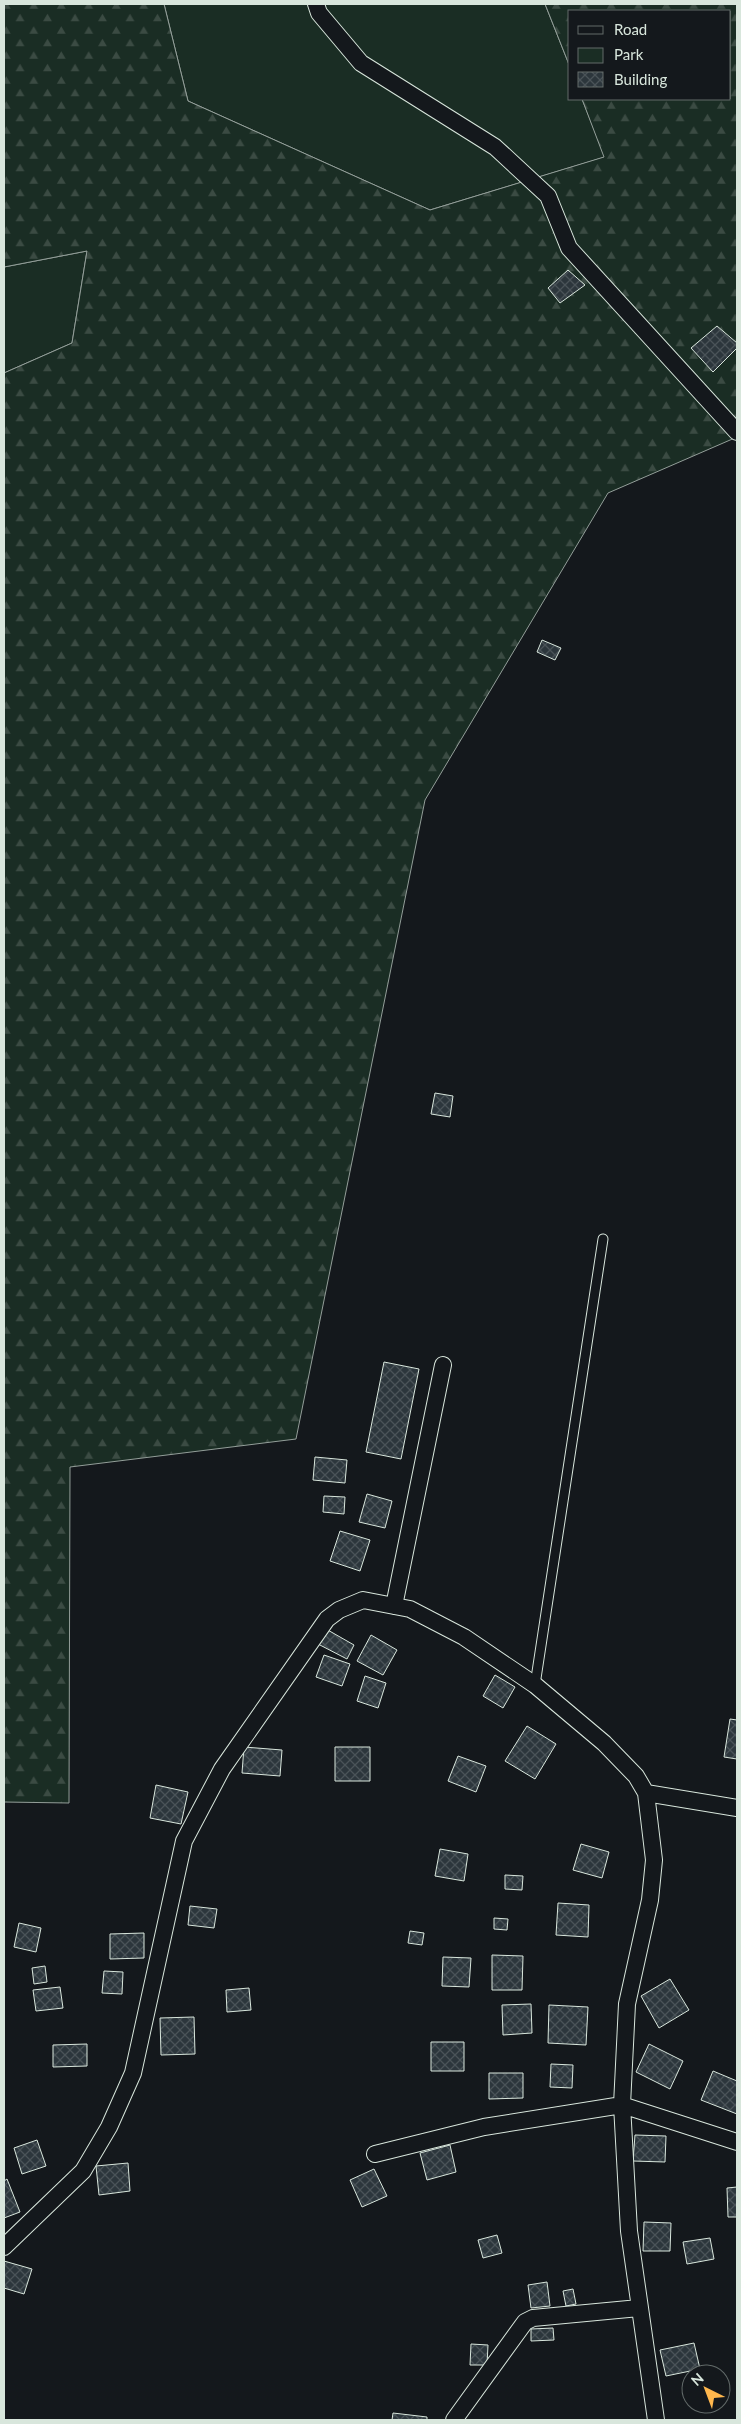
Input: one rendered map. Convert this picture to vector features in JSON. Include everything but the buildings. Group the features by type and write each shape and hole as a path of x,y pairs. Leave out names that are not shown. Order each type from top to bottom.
{"street":[{"path":"316,4 320,13 361,63 494,147 548,196 569,248 737,432"},
{"path":"394,1606 443,1365"},
{"path":"4,2246 83,2171 109,2127 133,2073 184,1841 222,1769 327,1619 339,1610 363,1600 410,1609 464,1637 534,1685 604,1743 636,1776 646,1793 654,1860 650,1900 626,2004 622,2106 629,2231 656,2420"},
{"path":"646,1793 737,1808"},
{"path":"375,2154 484,2128 622,2106 737,2142"},
{"path":"454,2420 526,2322 533,2318 639,2308"}],"lane":[{"path":"534,1685 603,1239"}],"green space":[{"path":"4,4 164,4 188,101 430,210 604,157 582,100 731,100 731,10 568,10 568,62 545,4 737,4 737,437 608,493 425,800 296,1439 70,1467 69,1803 4,1802 4,373 72,343 87,251 4,267"},
{"path":"164,4 545,4 568,62 568,100 582,100 605,157 430,210 188,101"},
{"path":"87,251 72,343 4,373 4,267"}]}
